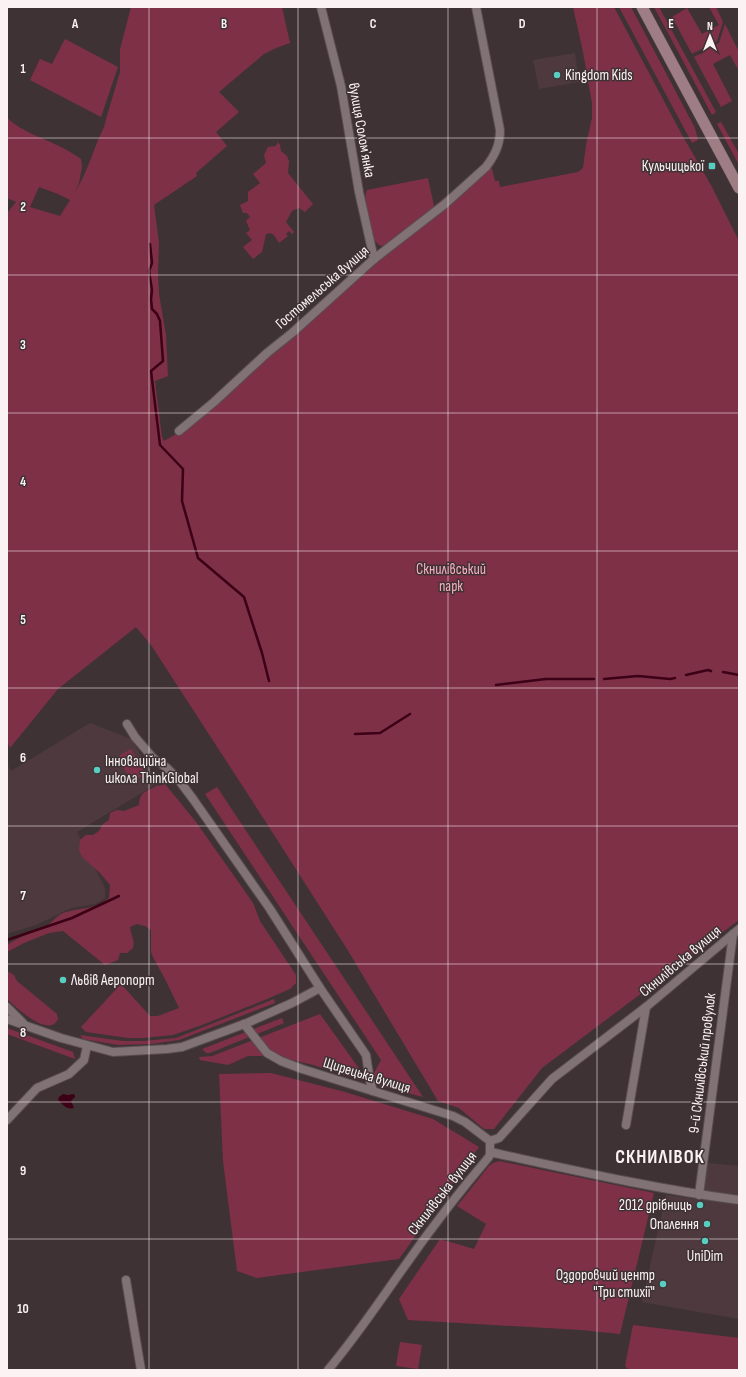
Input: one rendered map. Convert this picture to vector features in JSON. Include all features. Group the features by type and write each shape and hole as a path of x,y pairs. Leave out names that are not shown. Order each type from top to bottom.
{"main road":[{"path":"642,7 739,188"}],"street":[{"name":"вулиця Соломʼянка","path":"321,7 340,86 358,187 374,259"},
{"name":"Гостомельська вулиця","path":"179,431 214,402 267,353 292,333 374,259 445,204 486,167 497,148 500,130 476,7"},
{"path":"127,724 135,737 153,758 178,778 270,909 320,988 366,1055 373,1091"},
{"name":"Скнилівська вулиця","path":"328,1370 356,1337 404,1266 466,1184 488,1158 490,1152 490,1141 499,1138 552,1079 646,1007 736,932"},
{"name":"9-й Скнилівський провулок","path":"699,1195 736,932"},
{"path":"7,1019 87,1046 113,1052 143,1051 182,1047 246,1024 292,1003 320,988"},
{"path":"626,1125 646,1007"},
{"path":"7,1008 25,1025"},
{"name":"Щирецька вулиця","path":"246,1024 267,1052 281,1061 302,1069 453,1116 465,1122 490,1141"},
{"path":"7,1120 37,1088 69,1074 84,1060 87,1046"},
{"path":"490,1152 699,1195 739,1200"},
{"path":"126,1280 141,1370"}],"shaded area":[{"name":"Kingdom Kids","path":"575,53 579,82 539,89 533,60"},
{"path":"90,723 131,739 158,783 77,832 105,888 105,898 95,904 71,908 36,925 7,934 7,764 11,771"},
{"path":"63,1094 75,1095 71,1101 74,1108 67,1108 58,1100"},
{"path":"708,1163 739,1166 739,1319 642,1302 666,1195 703,1200"}],"green space":[{"name":"Скнилівський парк","path":"131,7 282,7 290,43 264,54 219,92 239,112 216,132 227,146 196,173 197,176 154,205 159,243 159,294 166,335 168,376 155,381 162,437 164,441 178,433 491,165 495,181 499,181 500,187 578,172 583,168 592,118 592,103 573,7 614,7 681,133 712,187 739,241 739,920 542,1068 494,1129 484,1129 459,1108 438,1101 347,949 151,645 136,627 58,689 10,748 7,742 7,213 16,202 7,198 7,117 24,130 81,159 82,167 79,183 75,192 85,173 105,125 120,72 120,49","holes":["39,187 70,200 60,216 30,207"]},
{"path":"619,7 631,7 695,128 698,140 692,143"},
{"path":"654,7 659,7 716,112 712,115"},
{"path":"709,7 716,7 723,22 717,41 692,54 672,17 687,8 702,34 719,25"},
{"path":"725,24 739,52 739,71 730,55 713,64 732,101 721,107 694,57 719,43"},
{"path":"65,39 118,67 101,117 30,80 40,59 52,64"},
{"path":"721,122 739,154 739,165 717,124"},
{"path":"278,142 281,151 287,156 289,161 288,173 313,204 305,212 299,208 292,211 286,222 294,232 292,234 289,231 286,234 288,236 279,243 273,234 266,234 262,252 253,259 243,247 252,240 246,233 250,230 246,221 250,217 247,213 243,213 240,205 248,201 248,192 260,183 253,174 266,163 264,155 268,147 276,146"},
{"path":"428,178 434,206 450,193 451,195 389,245 379,245 371,233 367,217 365,201 367,190"},
{"path":"131,749 146,774 132,782 117,757"},
{"path":"165,784 196,822 253,903 260,921 296,975 296,983 290,989 267,999 173,1035 128,1038 86,1032 81,1027 121,984 150,1016 158,1016 179,1008 151,952 151,930 145,926 137,924 130,927 133,948 127,953 120,953 118,960 105,965 63,931 49,933 7,952 7,945 46,926 63,913 92,907 109,898 110,885 100,873 83,858 79,851 80,840 86,835 93,835 99,831 103,824 109,820 110,813 117,810 124,811 139,805 141,797 145,792 158,785"},
{"path":"217,787 423,1097 380,1086 373,1075 381,1060 205,794"},
{"path":"7,971 14,975 17,981 57,1014 58,1019 54,1024 40,1024 32,1020 7,999"},
{"path":"274,999 275,1003 179,1040 151,1044 118,1045 83,1039 80,1035 123,1041 176,1038"},
{"path":"320,1014 363,1074 364,1079 361,1080 313,1065 276,1056 248,1056 228,1065 200,1060 199,1057 212,1056"},
{"path":"282,1018 284,1023 210,1053 206,1053 202,1049"},
{"path":"7,1028 73,1052 75,1059 7,1034"},
{"path":"271,1073 345,1092 433,1119 479,1147 399,1259 257,1278 237,1271 223,1161 219,1074"},
{"path":"499,1161 654,1193 620,1334 581,1330 408,1320 399,1299 440,1239 474,1249 486,1224 457,1206 489,1166"},
{"path":"633,1325 739,1338 739,1370 629,1370 625,1366"},
{"path":"400,1342 422,1345 418,1369 396,1366"}],"waterway":[{"path":"150,244 152,263 149,271 152,290 152,309 157,314 160,321 163,361 151,371 160,445 183,469 182,501 198,558 244,597 262,653 269,681"},
{"path":"686,675 708,670 711,671"},
{"path":"723,672 739,675"},
{"path":"604,679 638,676 670,679 675,678"},
{"path":"496,685 546,679 594,679"},
{"path":"355,734 380,733 410,714"},
{"path":"7,940 72,918 119,896"}],"place":[{"name":"Kingdom Kids","path":"557,75"},
{"name":"Кульчицької","path":"712,166"},
{"name":"Інноваційна школа ThinkGlobal","path":"97,770"},
{"name":"Львів Аеропорт","path":"63,980"},
{"name":"2012 дрібниць","path":"700,1205"},
{"name":"Опалення","path":"707,1224"},
{"name":"UniDim","path":"705,1241"},
{"name":"Оздоровчий центр \"Три стихії\"","path":"663,1284"}],"district":[{"name":"СКНИЛІВОК","path":"660,1156"}]}
